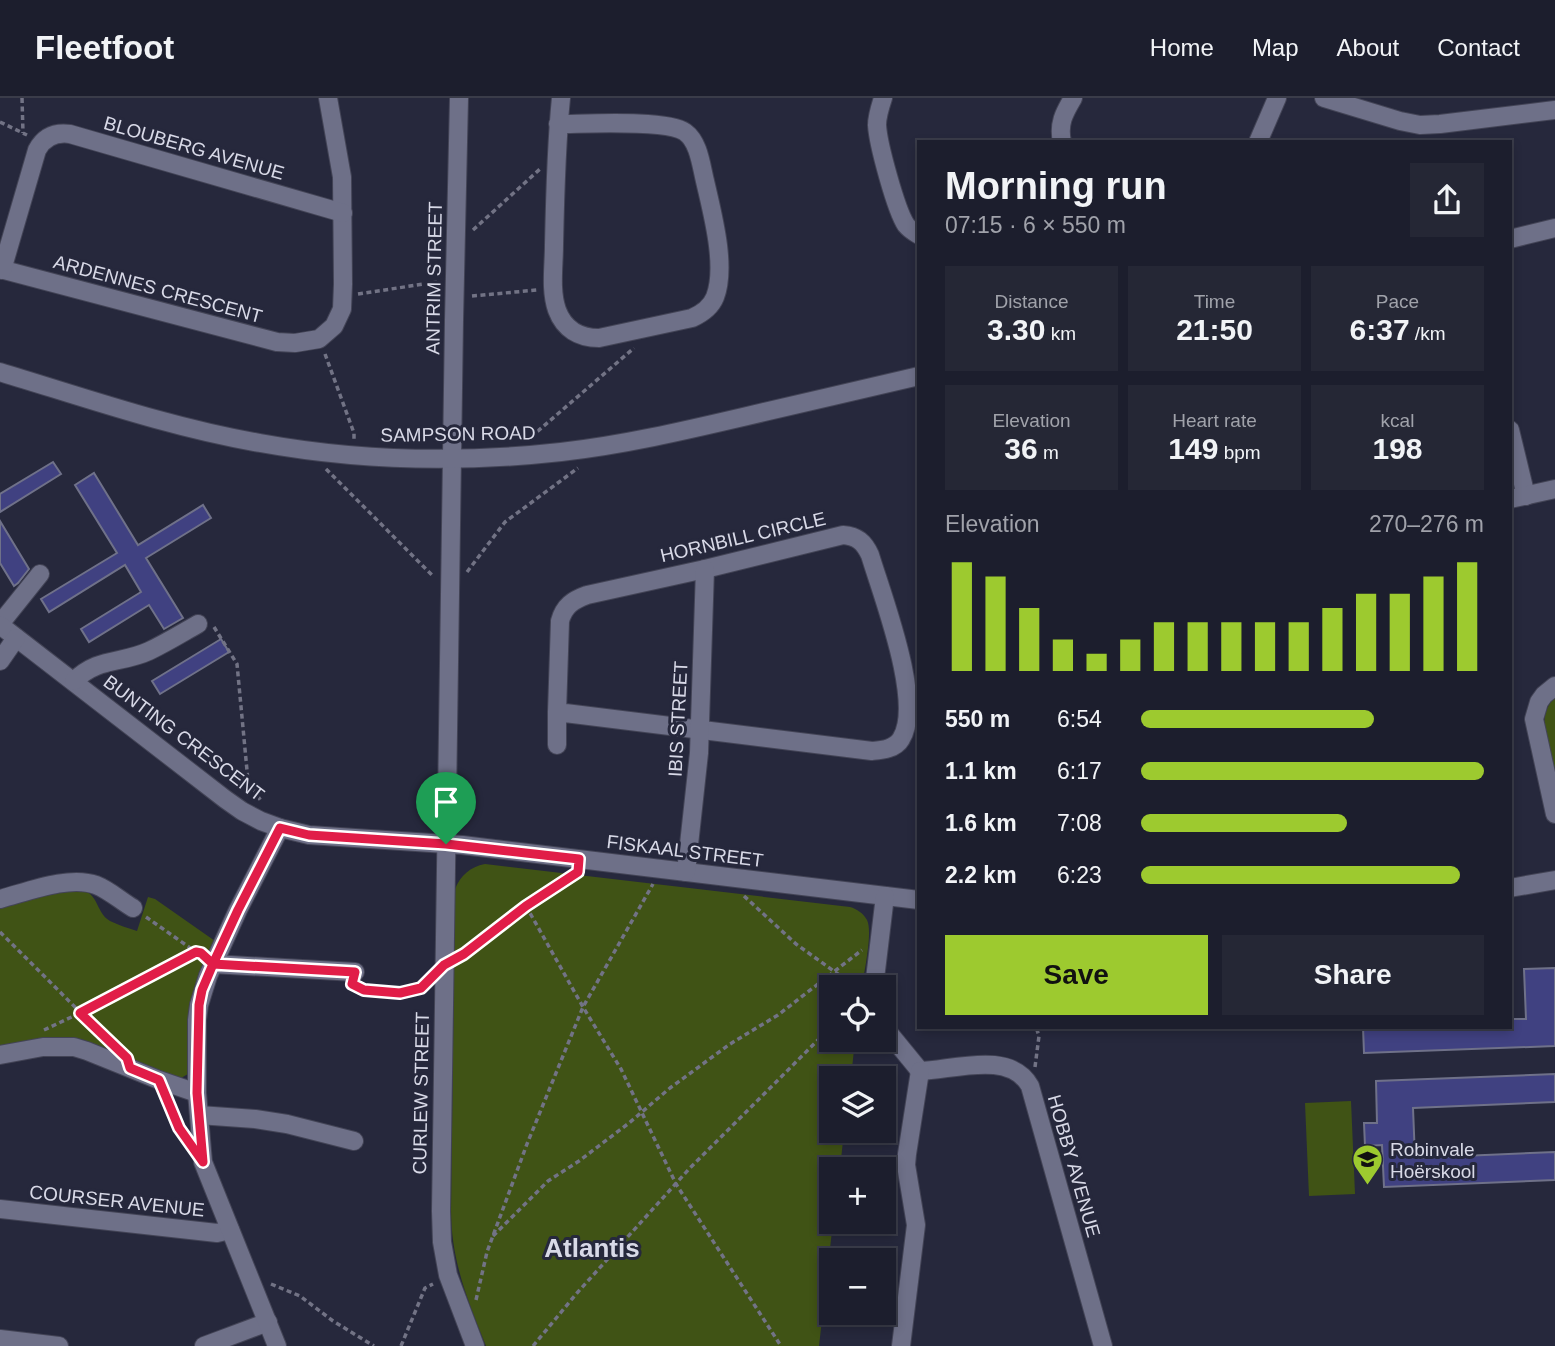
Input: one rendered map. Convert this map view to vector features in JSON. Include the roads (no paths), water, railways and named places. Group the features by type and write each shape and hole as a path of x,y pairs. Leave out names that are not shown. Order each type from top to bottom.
{"street":[{"path":"328,98 341,163 343,213"},
{"name":"ANTRIM STREET","path":"452,458 459,98"},
{"path":"558,124 669,126 685,132 691,138 696,146 716,228 718,279 715,297 708,308 692,318 606,337 583,336 564,324 557,311 554,288 556,161 558,124 561,98"},
{"path":"883,98 877,118 880,144 900,212 910,230 917,234"},
{"path":"1062,140 1060,125 1073,98"},
{"path":"1259,140 1277,98"},
{"path":"1324,98 1420,125 1555,110"},
{"name":"BLOUBERG AVENUE","path":"1,269 37,150 50,136 56,134 70,134 343,213"},
{"name":"ARDENNES CRESCENT","path":"1,269 269,340 285,343 313,341 328,333 342,309 343,213"},
{"path":"1512,239 1555,228"},
{"name":"SAMPSON ROAD","path":"0,372 171,424 215,434 260,443 354,455 416,458 509,457 562,452 649,438 917,376"},
{"path":"1512,447 1518,497 1555,489"},
{"name":"CURLEW STREET","path":"452,458 441,1211 442,1242 448,1275 475,1346"},
{"name":"HORNBILL CIRCLE","path":"557,712 863,750 883,750 900,741 906,720 908,694 903,664 870,555 858,539 843,535 587,595 568,605 560,621 557,712 557,745"},
{"name":"IBIS STREET","path":"687,872 699,753 705,569"},
{"path":"0,625 40,574"},
{"path":"74,681 89,668 149,651 198,624"},
{"name":"BUNTING CRESCENT","path":"0,625 225,799 251,816 280,828 309,835 446,844"},
{"path":"0,661 16,638"},
{"path":"1555,687 1539,702 1534,719 1555,814"},
{"path":"277,1346 203,1162 197,1093 199,1005 202,990 238,910 280,828"},
{"name":"FISKAAL STREET","path":"446,844 917,900"},
{"path":"1512,888 1555,880"},
{"path":"0,899 59,884 79,882 99,886 133,908"},
{"path":"876,975 885,896"},
{"path":"213,964 355,972"},
{"path":"896,1042 920,1071 906,1165 916,1225 901,1346"},
{"path":"0,1055 52,1046 74,1047 197,1093"},
{"name":"HOBBY AVENUE","path":"920,1071 968,1065 1002,1066 1017,1071 1025,1078 1030,1086 1103,1346"},
{"path":"199,1115 287,1124 354,1141"},
{"name":"COURSER AVENUE","path":"0,1209 217,1233 230,1230"},
{"path":"204,1346 268,1322"},
{"path":"0,1339 59,1346"}],"lane":[{"path":"159,1080 179,1128 203,1162"}],"place":[{"name":"Robinvale Hoërskool","path":"1367,1187"}],"district":[{"name":"Atlantis","path":"592,1248"}]}
